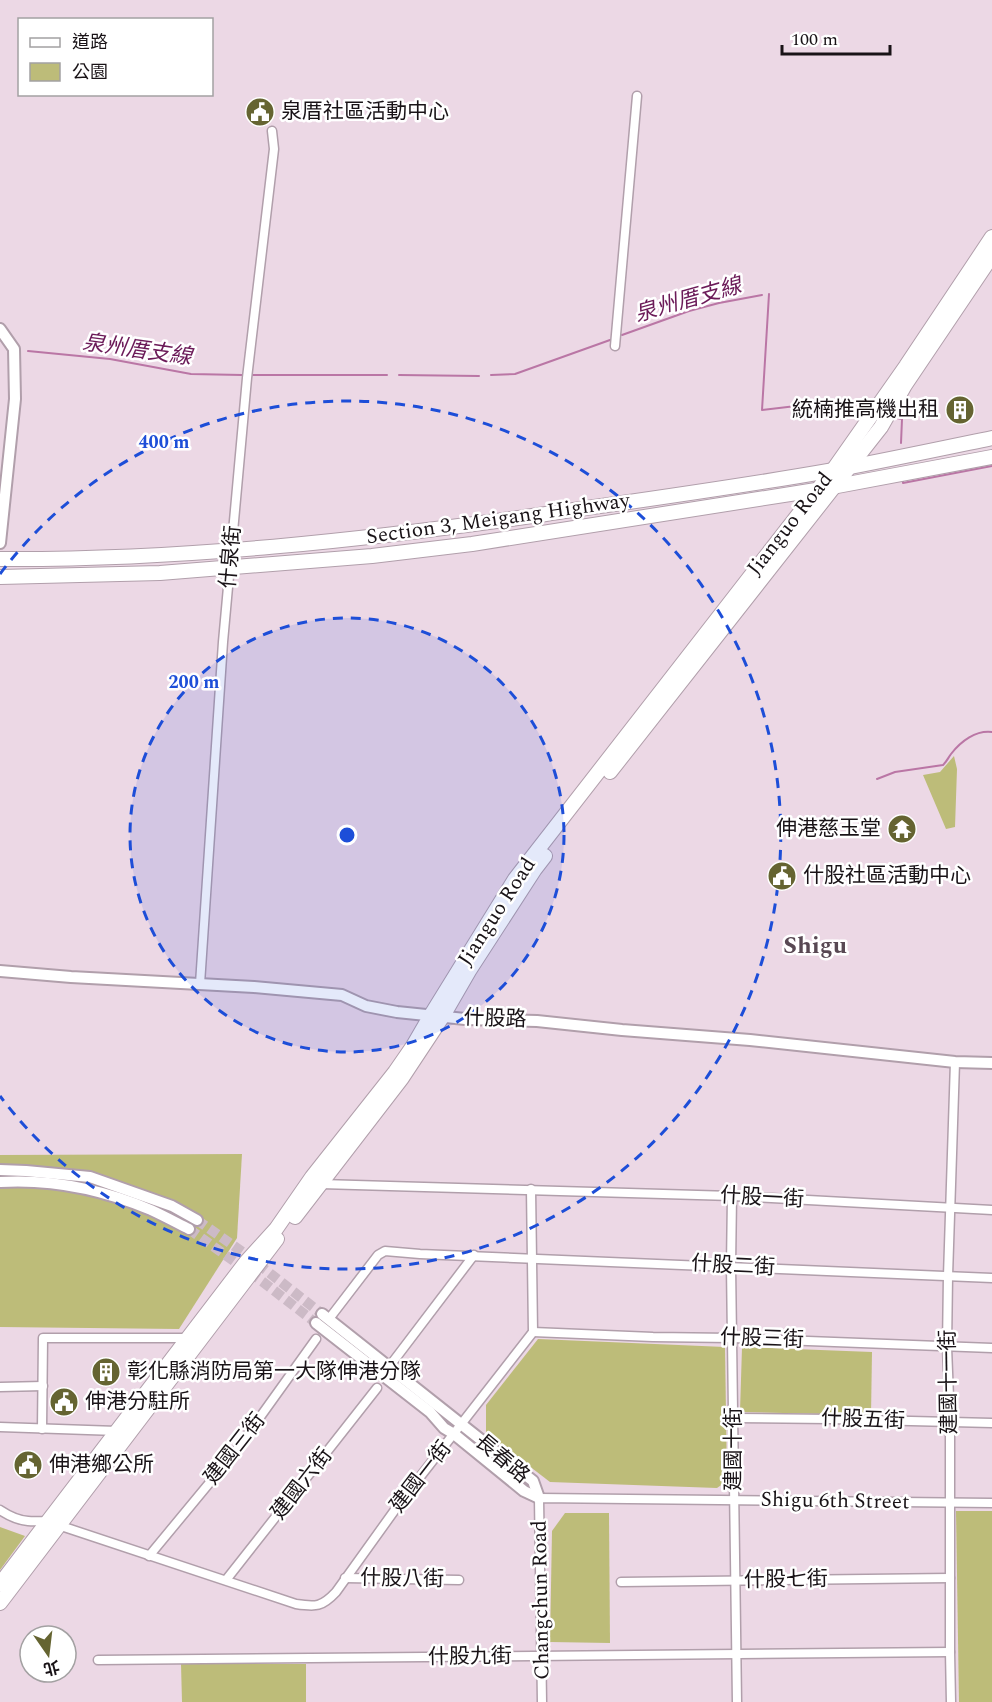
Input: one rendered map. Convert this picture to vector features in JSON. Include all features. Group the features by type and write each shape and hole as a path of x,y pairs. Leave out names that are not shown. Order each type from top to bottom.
{"main road":[{"name":"Jianguo Road","path":"650,714 833,470 992,237"},
{"name":"Jianguo Road","path":"0,1584 53,1523 402,1078 515,879 880,427 992,256"},
{"name":"Section 3, Meigang Highway","path":"0,559 112,557 232,550 316,543 474,524 833,470 992,438"},
{"name":"Section 3, Meigang Highway","path":"0,577 136,574 231,568 372,556 472,544 816,490 992,457"},
{"name":"Jianguo Road","path":"0,1603 117,1431 246,1262 276,1229 312,1177 437,1016"}],"street":[{"path":"615,346 637,96"},
{"name":"什泉街","path":"200,984 223,642 247,378 274,150 272,131"},
{"path":"0,329 14,349 15,399 0,543"},
{"name":"什股路","path":"0,971 254,987 342,995 366,1006 397,1012 487,1020 537,1021 750,1040 956,1062 992,1063"},
{"name":"建國十一街","path":"951,1702 950,1422 947,1347 956,1062"},
{"path":"0,1170 90,1177 172,1206 197,1220"},
{"path":"0,1182 72,1185 126,1200 189,1230"},
{"path":"321,1184 531,1189 533,1332"},
{"name":"什股一街","path":"531,1189 732,1196 992,1210"},
{"name":"建國十街","path":"732,1196 737,1702"},
{"path":"323,1318 378,1255 385,1251 474,1255"},
{"path":"392,1363 474,1255"},
{"name":"什股二街","path":"474,1255 992,1278"},
{"name":"長春路","path":"323,1318 532,1481 539,1498"},
{"name":"長春路","path":"323,1318 430,1412 444,1428 524,1491 539,1498"},
{"name":"建國一街","path":"0,1510 11,1517 26,1521 53,1523 296,1604 320,1606 336,1592 402,1500 533,1332"},
{"name":"什股三街","path":"533,1332 992,1348"},
{"path":"42,1429 43,1338 189,1338"},
{"name":"建國三街","path":"149,1556 235,1452 316,1340"},
{"path":"0,1387 43,1386"},
{"name":"建國六街","path":"226,1580 377,1388"},
{"name":"什股五街","path":"734,1418 992,1423"},
{"path":"0,1427 117,1431"},
{"name":"Shigu 6th Street","path":"539,1498 992,1503"},
{"name":"Changchun Road","path":"539,1498 542,1702"},
{"name":"什股八街","path":"345,1578 459,1580"},
{"name":"什股七街","path":"621,1582 950,1578"},
{"name":"什股九街","path":"98,1660 950,1652"}],"green space":[{"path":"954,756 957,769 955,827 946,829 923,775 940,772"},
{"path":"242,1154 237,1238 179,1329 0,1327 0,1155"},
{"path":"538,1339 725,1347 727,1481 717,1488 550,1482 486,1433 486,1405"},
{"path":"742,1347 872,1352 871,1415 740,1412"},
{"path":"956,1511 992,1511 992,1702 959,1702"},
{"path":"565,1513 609,1513 610,1643 550,1642 552,1531"},
{"path":"0,1527 25,1536 0,1570"},
{"path":"181,1664 306,1664 306,1702 182,1702"}],"waterway":[{"name":"泉州厝支線","path":"769,294 762,410 830,402 866,413"},
{"name":"泉州厝支線","path":"622,335 689,311 762,295"},
{"name":"泉州厝支線","path":"491,375 515,374 610,340"},
{"name":"泉州厝支線","path":"28,351 110,359 191,374 242,375"},
{"name":"泉州厝支線","path":"253,375 387,375"},
{"name":"泉州厝支線","path":"399,375 479,376"},
{"name":"泉州厝支線","path":"891,417 902,419 901,443"},
{"name":"泉州厝支線","path":"903,479 903,483 992,466"},
{"path":"877,779 895,772 943,765 964,741 980,733 992,732"}],"tunnel":[{"path":"197,1220 244,1253 322,1314"},
{"path":"189,1229 316,1323"}],"place":[{"name":"泉厝社區活動中心","path":"260,112"},
{"name":"統楠推高機出租","path":"960,410"},
{"name":"伸港慈玉堂","path":"902,829"},
{"name":"什股社區活動中心","path":"782,876"},
{"name":"彰化縣消防局第一大隊伸港分隊","path":"106,1372"},
{"name":"伸港分駐所","path":"64,1402"},
{"name":"伸港鄉公所","path":"28,1465"}],"district":[{"name":"Shigu","path":"815,946"}]}
